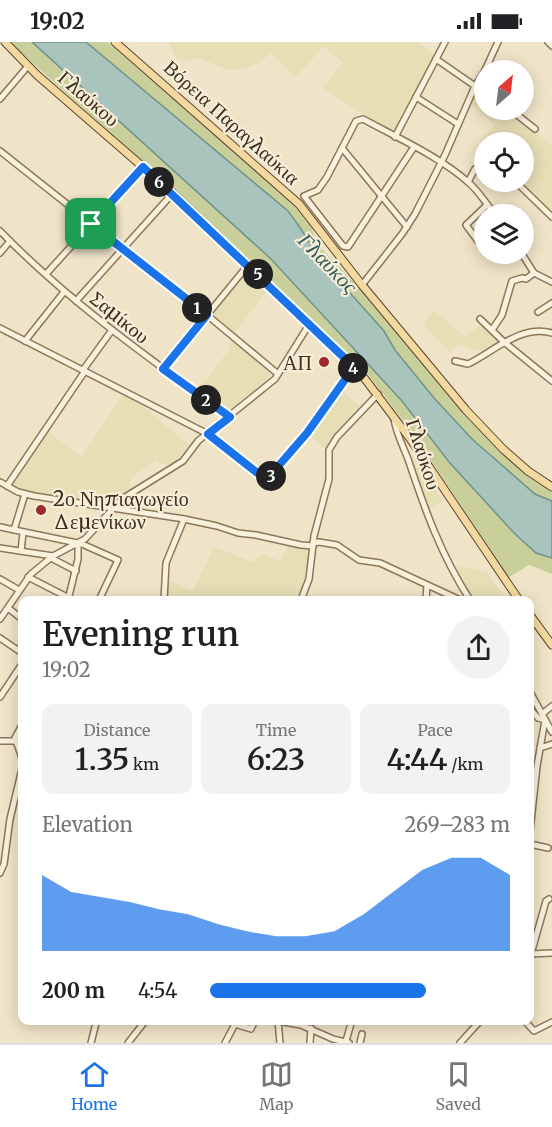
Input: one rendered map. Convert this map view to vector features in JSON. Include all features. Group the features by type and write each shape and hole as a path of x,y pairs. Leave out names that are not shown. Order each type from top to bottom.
{"main road":[{"name":"Γλαύκου","path":"5,42 28,66 172,193 310,323 354,367 393,415"},
{"name":"Βόρεια Παραγλαύκια","path":"116,42 299,204 362,285 487,433 528,471 552,488"},
{"path":"393,415 516,596"},
{"path":"534,620 552,645"}],"street":[{"path":"490,60 498,42"},
{"path":"548,42 552,46"},
{"path":"395,137 443,43"},
{"path":"436,59 474,84"},
{"path":"0,99 28,66"},
{"path":"362,285 407,227 441,163 474,89"},
{"path":"416,97 458,124"},
{"path":"414,147 348,247 343,246 304,196 318,190 360,119 414,147 441,163 468,182 486,204"},
{"path":"524,120 535,129"},
{"path":"342,148 407,227"},
{"path":"0,151 278,374"},
{"path":"46,274 143,167"},
{"path":"468,182 474,171"},
{"path":"526,192 552,217"},
{"path":"76,300 172,193"},
{"path":"474,217 466,225 474,236"},
{"name":"Σαμίκου","path":"0,231 64,292 163,369 230,417"},
{"path":"0,253 10,241"},
{"path":"528,264 534,273 552,282"},
{"path":"163,369 248,265"},
{"path":"492,330 502,315 512,281 526,279 534,273"},
{"path":"25,341 64,292"},
{"path":"538,312 552,303"},
{"path":"480,319 552,381"},
{"path":"0,619 28,577 52,557 88,536 127,496 183,461 198,441 230,417 278,374 310,323"},
{"path":"0,328 208,434 260,475 268,478 307,433 354,367"},
{"path":"7,486 112,330"},
{"path":"455,361 468,364 504,342 535,333 552,333"},
{"path":"302,596 308,581 313,544 329,479 329,450 378,394"},
{"name":"Γλαύκου","path":"393,415 414,480 449,567 468,596"},
{"path":"0,482 25,494 184,519 238,533 256,534 305,546 319,542 334,544 359,560 380,563 451,596"},
{"path":"14,530 25,494"},
{"path":"164,596 166,563 184,519"},
{"path":"0,527 78,543 118,560 101,596"},
{"path":"21,551 23,533"},
{"path":"71,596 79,553 78,543"},
{"path":"1,549 52,557 76,571"},
{"path":"28,577 64,596"},
{"path":"0,579 19,590"},
{"path":"426,596 427,585"},
{"path":"8,608 18,616"},
{"path":"0,640 18,651"},
{"path":"0,697 18,670"},
{"path":"534,700 552,732"},
{"path":"534,798 543,717 552,706"},
{"path":"534,714 538,718 543,717"},
{"path":"0,741 18,741"},
{"path":"540,748 552,744"},
{"path":"0,873 4,864 10,819 18,793"},
{"path":"534,844 548,848"},
{"path":"534,941 546,901 549,899"},
{"path":"534,954 552,953"},
{"path":"529,1025 534,1031 552,1022"},
{"path":"91,1043 96,1025"},
{"path":"128,1043 142,1025"},
{"path":"225,1043 234,1025"},
{"path":"238,1025 251,1029 253,1025"},
{"path":"276,1025 280,1043"},
{"path":"301,1025 334,1041 347,1042 351,1025"},
{"path":"460,1043 476,1025"},
{"path":"310,1043 311,1028"},
{"path":"360,1043 362,1034"}],"shaded area":[{"path":"169,42 417,42 434,54 434,57 397,128 390,131 322,88 343,63 324,46 296,77 272,53 256,64 242,69 226,69 199,58 183,61 176,58"},
{"path":"474,92 474,106 469,102"},
{"path":"489,120 521,120 552,145 552,208 548,211 528,192 534,192 534,132 488,132 495,125"},
{"path":"243,273 266,292 233,335 208,315"},
{"path":"434,310 465,337 482,323 499,341 481,352 458,344 449,352 423,324"},
{"path":"231,340 273,374 229,412 199,389 229,350"},
{"path":"343,387 345,394 363,408 327,450 309,435"},
{"path":"122,395 139,403 189,445 182,458 170,464 160,464 155,460 130,479 130,491 110,504 25,492 8,486 47,431 82,457"},
{"path":"414,457 443,501 428,509 410,464"},
{"path":"288,545 308,549 304,581 298,596 166,596 167,580 193,591 214,547 253,562 262,554 281,561"},
{"path":"462,566 487,572 504,596 470,596 460,580 457,568"}],"green space":[{"path":"9,42 32,42 271,259 402,401 449,462 514,533 536,553 552,558 552,574 529,565 509,577 412,432 367,373 150,168"},
{"path":"86,42 107,42 115,48 291,201 310,223 318,245 373,302 497,445 552,487 552,501 535,494 472,439 434,398 395,350 384,331 351,294 329,275 288,211"}],"water":[{"path":"32,42 86,42 288,211 329,275 351,294 384,331 395,350 434,398 472,439 535,494 552,501 552,558 536,553 514,533 449,462 402,401 271,259"}],"place":[{"name":"ΑΠ","path":"324,362"},
{"name":"2ο Νηπιαγωγείο Δεμενίκων","path":"41,510"}],"route":[{"path":"143,167 208,226 354,367 307,433 271,476 268,478 260,475 208,434 230,417 163,369 207,315 91,224 143,167"}],"water label":[{"name":"Γλαύκος","path":"328,263"}]}
